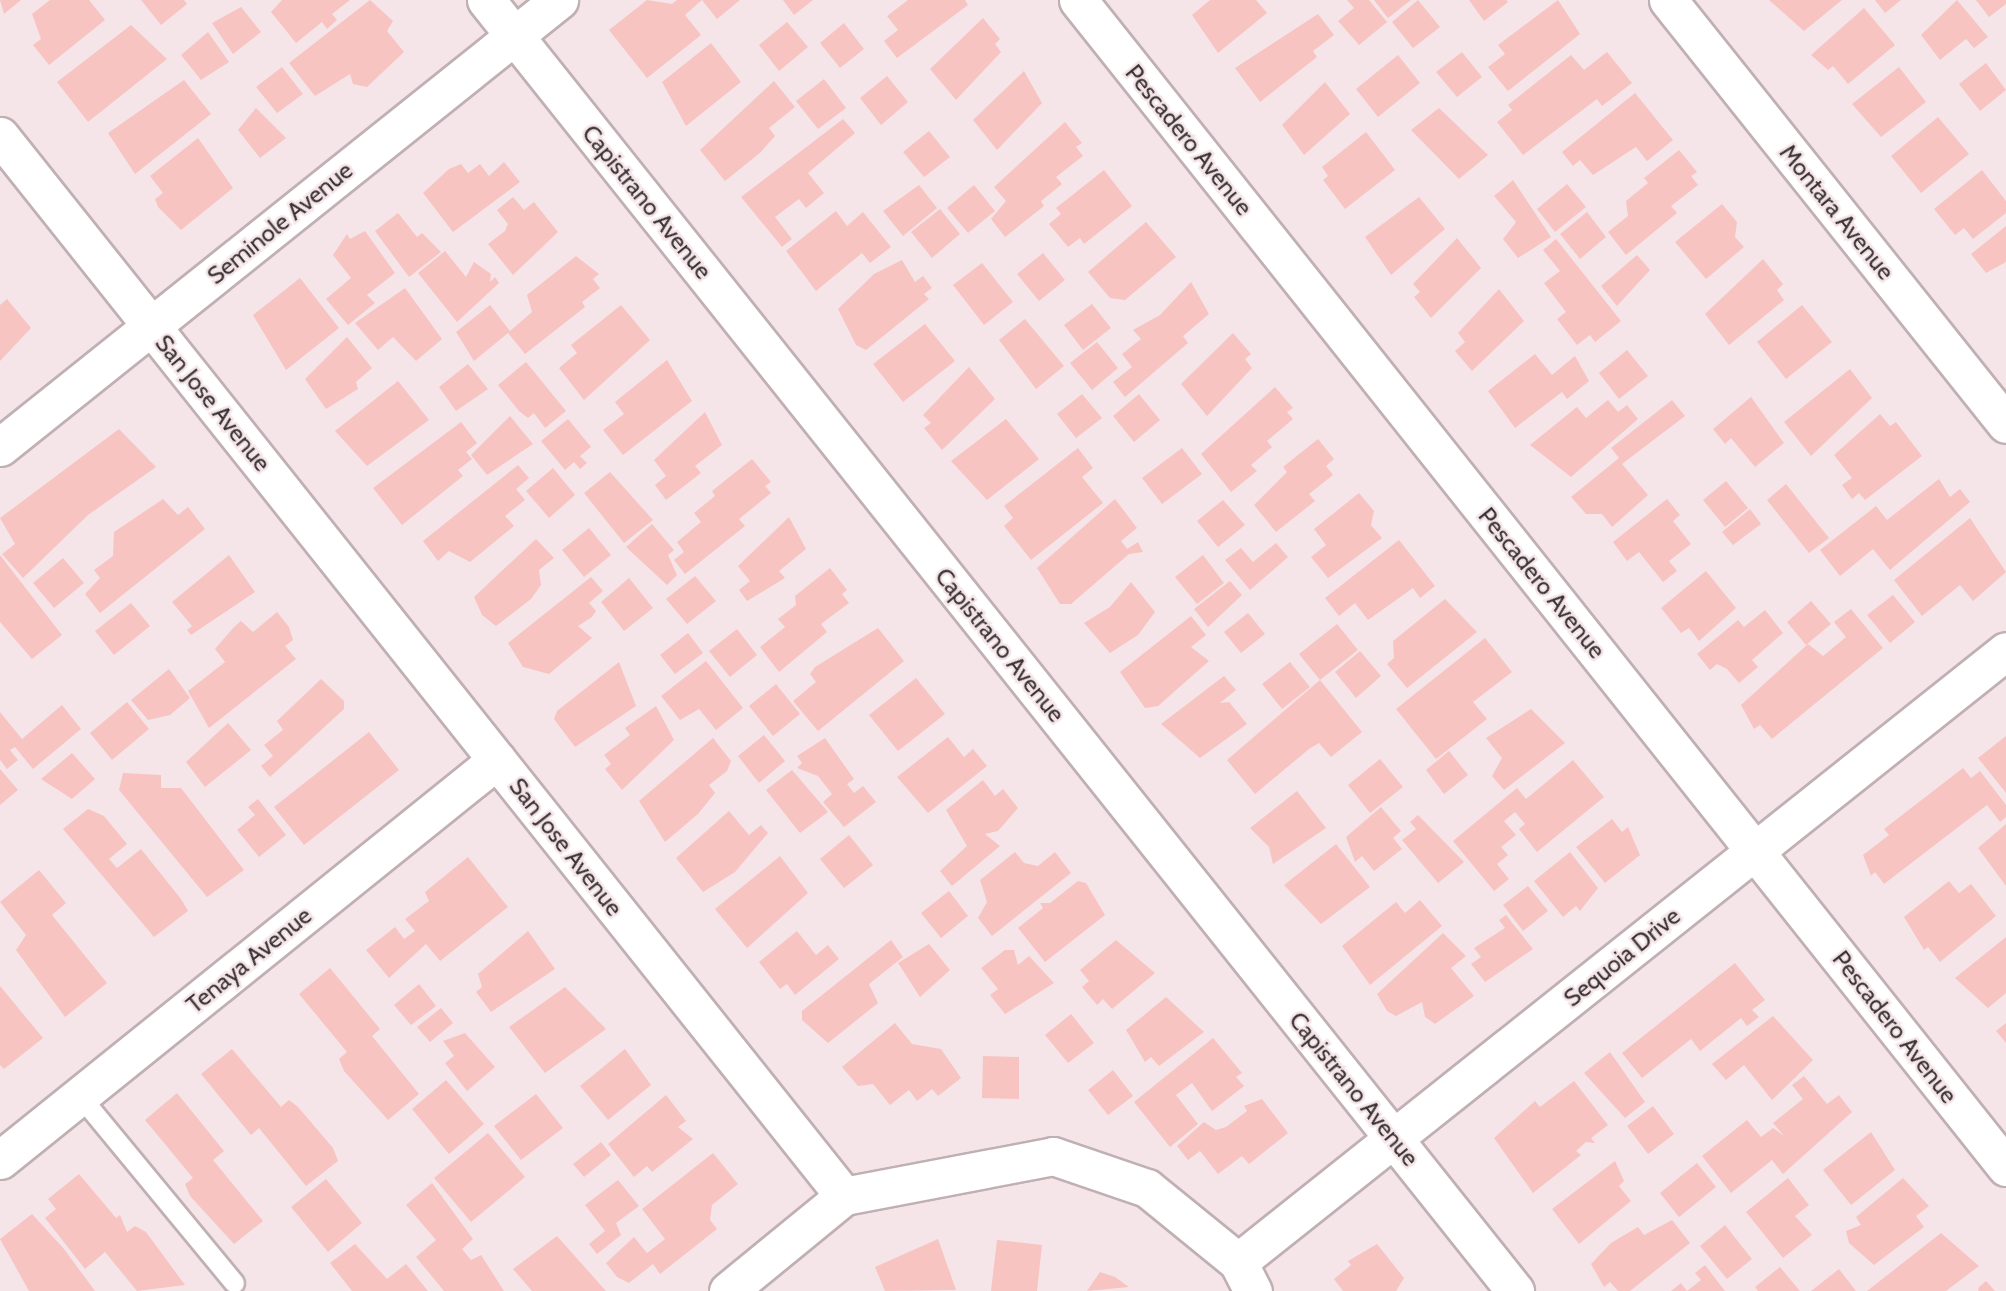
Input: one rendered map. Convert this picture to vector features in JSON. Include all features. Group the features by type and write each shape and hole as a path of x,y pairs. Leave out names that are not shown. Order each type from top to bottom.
{"street":[{"name":"Capistrano Avenue","path":"486,0 1514,1291"},
{"name":"Seminole Avenue","path":"0,447 559,0"},
{"name":"Pescadero Avenue","path":"1078,0 2006,1167"},
{"name":"Montara Avenue","path":"1668,0 2006,424"},
{"name":"San Jose Avenue","path":"0,136 844,1196"},
{"name":"Sequoia Drive","path":"1246,1277 1393,1139 2006,651"},
{"name":"Tenaya Avenue","path":"0,1160 497,760"},
{"path":"728,1291 844,1196 1053,1156 1147,1188 1246,1277"}],"lane":[{"path":"80,1096 234,1283"}],"building":[{"path":"0,0 21,0 4,14"},
{"path":"50,0 89,0 105,20 49,65 33,45 41,39 32,14"},
{"path":"141,0 184,0 187,4 161,25"},
{"path":"282,0 350,0 332,14 337,20 327,29 322,22 296,43 271,12"},
{"path":"370,0 393,21 387,31 404,52 367,87 353,84 350,74 315,96 289,63"},
{"path":"647,0 672,4 677,0 702,0 685,15 701,35 647,78 609,30"},
{"path":"702,0 740,0 717,19"},
{"path":"783,0 813,0 794,15"},
{"path":"908,0 965,0 968,5 897,58 884,41 898,30 887,16"},
{"path":"1210,0 1256,0 1267,13 1218,53 1192,15"},
{"path":"1347,0 1369,0 1387,22 1359,45 1338,21 1354,8"},
{"path":"1374,0 1411,0 1388,18"},
{"path":"1418,0 1440,27 1413,48 1392,22"},
{"path":"1469,0 1506,0 1508,2 1484,21"},
{"path":"1558,0 1580,34 1508,91 1488,67 1505,54 1498,45"},
{"path":"1769,0 1842,0 1804,31"},
{"path":"1875,0 1901,0 1885,13"},
{"path":"1957,0 1988,37 1974,48 1966,39 1940,60 1921,35"},
{"path":"1976,0 2006,0 2006,4 1989,17"},
{"path":"241,7 261,32 233,54 212,23"},
{"path":"1864,8 1895,45 1848,84 1833,66 1828,70 1811,55"},
{"path":"1318,14 1334,35 1313,51 1317,57 1260,102 1235,68"},
{"path":"983,18 1000,39 995,44 1001,52 956,100 930,69"},
{"path":"787,22 808,47 779,71 759,45"},
{"path":"844,23 864,49 840,68 820,43"},
{"path":"131,25 167,59 88,122 57,82"},
{"path":"208,32 229,62 201,80 181,55"},
{"path":"711,43 741,82 686,126 662,82"},
{"path":"1462,52 1482,77 1457,97 1436,72"},
{"path":"1607,52 1632,83 1602,106 1597,99 1523,155 1497,122 1512,110 1508,105 1571,55 1584,70"},
{"path":"1398,55 1420,83 1378,117 1356,89"},
{"path":"1986,63 2006,90 1980,111 1959,84"},
{"path":"282,67 303,94 277,113 256,87"},
{"path":"1899,67 1926,102 1881,137 1852,104"},
{"path":"1024,71 1042,103 997,150 973,120"},
{"path":"887,76 908,102 881,125 860,98"},
{"path":"824,79 846,108 818,129 796,101"},
{"path":"184,80 211,114 135,174 108,133"},
{"path":"774,81 795,107 769,128 775,136 761,152 725,181 700,150"},
{"path":"1325,82 1350,114 1304,155 1282,125"},
{"path":"1635,93 1673,140 1647,161 1636,147 1593,175 1580,160 1573,166 1562,152"},
{"path":"256,108 286,138 260,158 238,130"},
{"path":"1439,108 1488,155 1459,179 1411,130"},
{"path":"1938,117 1969,154 1921,193 1891,156"},
{"path":"843,119 855,133 808,173 824,193 806,208 799,199 775,217 792,239 782,247 741,197"},
{"path":"1065,122 1082,143 1076,147 1083,156 1056,177 1062,184 1041,201 1044,206 1005,237 991,219 1006,201 994,187"},
{"path":"929,131 950,157 924,177 903,152"},
{"path":"1366,132 1395,170 1345,209 1323,180 1328,176 1322,167"},
{"path":"198,138 233,188 181,230 158,207 155,199 163,193 150,176"},
{"path":"1679,150 1697,172 1691,176 1698,185 1671,206 1677,213 1626,255 1608,232 1628,216 1626,201 1648,183 1644,178"},
{"path":"504,162 520,182 453,232 423,193 449,169 461,164 468,173 480,164 489,176"},
{"path":"1104,170 1132,206 1084,244 1080,238 1068,247 1049,224 1061,214 1056,208"},
{"path":"1982,170 2006,201 2006,213 1973,239 1964,228 1955,235 1934,209"},
{"path":"1513,180 1551,237 1518,258 1503,239 1516,222 1494,196"},
{"path":"1567,184 1586,207 1555,232 1537,209"},
{"path":"919,185 937,208 903,236 883,211"},
{"path":"974,185 995,211 968,233 947,208"},
{"path":"513,197 524,210 534,202 558,232 513,275 488,244 505,231 508,224 497,210"},
{"path":"1419,197 1445,229 1391,275 1365,237"},
{"path":"1722,204 1737,222 1735,237 1744,247 1706,279 1675,242"},
{"path":"940,209 960,234 932,258 911,232"},
{"path":"836,211 847,226 863,212 891,247 870,263 862,253 816,291 786,251"},
{"path":"1587,212 1606,237 1580,259 1560,234"},
{"path":"398,213 417,237 422,233 441,252 409,277 375,231"},
{"path":"1146,222 1176,257 1125,300 1110,298 1088,272"},
{"path":"2006,226 2006,262 1986,273 1971,254"},
{"path":"365,231 395,273 367,295 375,303 348,325 326,299 351,278 333,255 347,234 350,239"},
{"path":"1457,238 1481,268 1431,318 1414,297 1420,292 1413,284"},
{"path":"1556,239 1621,321 1595,342 1590,335 1577,345 1557,319 1566,312 1544,283 1560,271 1543,250"},
{"path":"445,251 466,277 474,262 491,274 490,282 495,277 499,283 457,322 418,273"},
{"path":"1043,253 1065,280 1039,301 1017,274"},
{"path":"1637,255 1650,270 1617,306 1601,286"},
{"path":"576,256 599,274 593,279 600,288 582,302 585,307 525,354 508,333 474,361 456,332 490,305 510,331 532,312 527,295"},
{"path":"1763,259 1783,284 1777,290 1784,300 1729,345 1705,314"},
{"path":"902,260 915,282 923,276 932,288 924,294 929,299 866,350 856,345 838,309 874,274"},
{"path":"982,263 1013,302 984,325 953,285"},
{"path":"300,278 339,328 286,370 253,315"},
{"path":"1191,282 1209,314 1183,336 1188,343 1125,397 1113,382 1132,367 1122,354 1141,339 1133,330 1160,315"},
{"path":"405,288 442,339 416,361 393,337 378,350 355,323"},
{"path":"1499,289 1524,321 1472,371 1455,351 1465,342 1458,333"},
{"path":"7,299 31,328 0,361 0,305"},
{"path":"1092,304 1111,328 1083,350 1064,325"},
{"path":"621,305 650,340 584,400 559,368 577,353 571,345"},
{"path":"1802,305 1832,342 1786,379 1757,342"},
{"path":"1025,319 1064,366 1036,389 999,340"},
{"path":"925,324 955,361 903,402 873,364"},
{"path":"1233,333 1251,354 1245,359 1252,368 1207,416 1181,384"},
{"path":"347,337 372,368 356,382 358,389 326,409 305,379"},
{"path":"1097,342 1118,368 1092,390 1070,363"},
{"path":"1627,350 1648,376 1619,399 1599,373"},
{"path":"1535,354 1552,375 1575,356 1589,381 1567,399 1562,392 1515,428 1488,391"},
{"path":"667,360 692,401 623,455 603,430 624,414 615,402"},
{"path":"526,362 566,411 545,428 534,413 528,418 519,411 498,385"},
{"path":"468,364 488,389 456,411 439,387"},
{"path":"969,367 995,399 942,450 924,428 931,423 923,415"},
{"path":"1850,369 1872,398 1811,456 1784,422"},
{"path":"398,381 429,420 367,466 335,431"},
{"path":"1275,387 1293,408 1287,412 1293,419 1267,441 1272,447 1251,465 1257,471 1231,492 1201,454"},
{"path":"1082,394 1102,418 1076,438 1057,414"},
{"path":"1139,394 1160,420 1134,442 1113,416"},
{"path":"1751,397 1784,443 1755,467 1731,438 1725,444 1713,429"},
{"path":"1608,400 1618,412 1627,405 1638,419 1571,477 1530,445 1577,407 1586,418"},
{"path":"1672,400 1685,416 1622,464 1648,495 1612,527 1602,514 1586,514 1571,497 1619,458 1611,448"},
{"path":"705,412 722,445 695,466 701,473 666,500 655,485 666,476 654,460"},
{"path":"1880,414 1890,426 1896,422 1922,456 1865,500 1859,493 1852,499 1842,485 1852,478 1834,455"},
{"path":"510,416 533,444 487,475 471,455"},
{"path":"568,419 591,447 580,456 587,463 580,469 574,462 565,470 541,441"},
{"path":"1006,419 1039,459 987,500 951,461"},
{"path":"461,422 477,443 466,452 472,459 458,470 463,476 402,525 373,488"},
{"path":"119,429 156,467 88,515 23,578 2,554 15,544 0,518"},
{"path":"1318,439 1334,459 1326,466 1333,475 1309,494 1315,501 1276,532 1254,505 1287,472 1283,467"},
{"path":"1078,448 1093,468 1082,477 1103,503 1031,560 1004,526 1013,518 1004,506"},
{"path":"1182,448 1202,474 1162,504 1142,478"},
{"path":"752,459 771,482 765,486 771,493 739,519 745,526 685,574 674,560 684,552 677,542 701,522 694,513 715,496 712,491"},
{"path":"518,465 529,478 516,489 525,500 505,516 514,526 470,562 449,551 438,561 423,541"},
{"path":"553,468 575,495 549,518 526,491"},
{"path":"610,472 653,520 624,543 584,493"},
{"path":"1939,479 1950,497 1960,489 1970,502 1890,570 1873,549 1840,576 1820,550 1876,506 1887,520"},
{"path":"1726,481 1748,508 1725,527 1703,500"},
{"path":"1786,484 1829,538 1809,553 1767,500"},
{"path":"1359,493 1374,511 1371,525 1382,538 1328,578 1311,557 1326,545 1314,529"},
{"path":"163,499 178,515 188,507 205,529 100,613 85,594 100,578 94,570 113,556 114,532"},
{"path":"1115,499 1137,528 1121,541 1127,549 1138,542 1143,552 1129,554 1071,604 1060,604 1037,568"},
{"path":"1667,499 1680,515 1673,521 1691,544 1669,561 1677,571 1663,582 1639,552 1627,561 1613,542"},
{"path":"1223,500 1245,525 1218,547 1197,521"},
{"path":"1750,509 1761,524 1733,545 1722,532"},
{"path":"789,517 806,549 779,571 785,578 747,601 739,590 750,581 738,566"},
{"path":"1970,518 2006,572 1973,601 1960,585 1922,616 1894,580"},
{"path":"652,524 674,550 668,555 677,575 667,585 626,547"},
{"path":"589,528 611,555 584,577 562,550"},
{"path":"536,539 554,558 539,570 541,585 531,599 496,626 482,615 474,597"},
{"path":"1399,540 1435,586 1420,598 1413,588 1368,620 1355,603 1339,616 1325,598"},
{"path":"1276,543 1288,557 1250,590 1225,560 1241,548 1253,562"},
{"path":"0,555 62,635 32,659 0,622"},
{"path":"229,555 255,592 191,635 187,630 192,626 172,602"},
{"path":"1203,555 1224,583 1197,604 1175,577"},
{"path":"63,558 84,583 54,608 33,583"},
{"path":"830,568 847,590 842,594 849,603 821,624 827,632 779,672 760,647 785,627 778,619 796,605 795,596"},
{"path":"1706,571 1736,608 1699,641 1689,628 1681,633 1661,608"},
{"path":"695,576 716,601 687,624 666,599"},
{"path":"591,577 603,591 589,603 596,611 592,617 578,626 592,638 549,674 523,667 508,643"},
{"path":"629,578 653,608 624,631 601,602"},
{"path":"1230,581 1242,595 1208,627 1194,609"},
{"path":"1131,582 1155,612 1138,635 1110,653 1084,623 1110,607"},
{"path":"1893,595 1915,622 1890,643 1867,615"},
{"path":"1445,599 1477,632 1407,688 1387,664 1394,658 1393,641"},
{"path":"1811,601 1831,624 1806,645 1787,622"},
{"path":"131,603 150,626 114,655 95,631"},
{"path":"1851,609 1883,648 1772,739 1760,725 1754,729 1741,705 1808,644 1823,656 1846,637 1834,622"},
{"path":"1765,610 1783,633 1752,660 1758,667 1739,683 1727,669 1717,664 1710,670 1697,654 1738,620 1744,627"},
{"path":"277,612 289,627 293,640 285,646 296,659 209,728 188,691 225,662 215,649 234,627 241,621 253,632"},
{"path":"1248,613 1265,634 1241,653 1224,632"},
{"path":"1191,616 1206,635 1191,647 1209,661 1158,706 1145,708 1120,672"},
{"path":"1337,624 1358,650 1320,680 1299,654"},
{"path":"878,628 904,661 818,731 793,701 816,682 810,674 815,667"},
{"path":"737,629 757,655 730,677 709,651"},
{"path":"688,633 703,653 675,674 660,655"},
{"path":"1485,638 1512,672 1473,702 1487,719 1436,759 1396,709"},
{"path":"1360,651 1381,676 1356,698 1335,672"},
{"path":"706,661 743,708 716,730 699,709 680,720 661,696"},
{"path":"619,662 636,706 575,747 554,719 557,711"},
{"path":"1290,662 1310,687 1282,709 1262,684"},
{"path":"169,669 190,698 170,715 148,720 131,700"},
{"path":"1224,676 1236,690 1220,703 1229,702 1247,724 1200,758 1161,724"},
{"path":"916,678 945,714 898,751 869,715"},
{"path":"321,679 344,701 344,709 270,777 261,766 273,756 264,745 283,730 277,721"},
{"path":"1320,680 1362,732 1331,757 1319,743 1255,794 1227,760"},
{"path":"776,684 800,714 773,736 749,706"},
{"path":"127,702 149,729 112,760 90,733"},
{"path":"62,705 81,729 33,769 15,747 10,750 18,760 7,769 0,760 0,712 22,739"},
{"path":"656,706 674,740 622,790 605,769 611,764 604,755 630,735 625,728"},
{"path":"1531,709 1565,743 1504,790 1492,776 1502,758 1486,738"},
{"path":"228,723 251,750 205,787 186,762"},
{"path":"369,732 399,770 304,845 274,807"},
{"path":"764,735 785,761 759,783 738,756"},
{"path":"2006,736 2006,793 1978,758"},
{"path":"948,737 964,757 973,749 987,766 928,813 897,777"},
{"path":"713,738 731,761 727,771 709,785 715,793 698,814 665,842 639,801"},
{"path":"825,738 854,779 847,784 854,793 863,786 876,802 844,827 823,802 832,794 818,776 797,768 802,763 797,756"},
{"path":"1449,751 1468,775 1444,794 1426,770"},
{"path":"72,753 95,779 72,799 41,779"},
{"path":"1380,759 1403,787 1370,813 1348,785"},
{"path":"1573,760 1604,797 1537,852 1519,829 1525,824 1515,812 1504,821 1516,835 1501,847 1508,855 1497,864 1509,879 1494,891 1453,841 1517,788 1526,799"},
{"path":"1963,768 1971,778 1980,771 2006,805 2006,817 2000,822 1987,805 1884,884 1875,872 1871,876 1863,855 1889,835 1884,829"},
{"path":"0,769 18,790 0,805"},
{"path":"792,770 828,812 800,833 766,790"},
{"path":"123,773 161,775 161,788 181,788 244,870 207,897 119,790"},
{"path":"983,780 995,796 1003,789 1018,808 998,831 985,834 1000,846 952,886 940,871 967,846 946,810"},
{"path":"1297,791 1326,828 1273,864 1269,847 1250,828"},
{"path":"258,799 286,835 259,857 237,830 255,815 248,807"},
{"path":"1381,807 1401,831 1393,838 1402,849 1374,871 1362,856 1355,862 1346,837"},
{"path":"88,809 104,816 127,844 109,859 117,868 141,849 188,911 154,937 63,829"},
{"path":"729,811 749,835 761,825 768,833 735,872 703,892 676,858"},
{"path":"1418,815 1464,862 1438,883 1402,840 1416,829 1410,822"},
{"path":"1612,819 1622,832 1628,827 1640,855 1605,883 1576,847"},
{"path":"2006,824 2006,886 1978,848"},
{"path":"849,835 873,865 844,888 820,859"},
{"path":"1336,844 1370,887 1321,924 1284,885"},
{"path":"1015,852 1024,863 1038,866 1055,852 1071,873 992,936 978,918 987,902 980,880"},
{"path":"1570,852 1598,888 1580,911 1576,906 1563,917 1534,881"},
{"path":"780,856 808,893 747,948 715,909"},
{"path":"468,857 508,907 440,961 426,944 389,978 366,950 395,927 404,939 415,931 405,919 429,901 425,892"},
{"path":"39,870 66,903 52,915 107,983 65,1017 16,950 26,935 0,902"},
{"path":"1078,881 1086,883 1105,915 1045,962 1018,928 1043,908 1040,903 1050,903"},
{"path":"1949,881 1959,893 1971,884 1996,916 1940,962 1928,947 1924,950 1904,917"},
{"path":"1528,886 1548,911 1523,931 1503,905"},
{"path":"949,891 968,916 941,938 921,913"},
{"path":"1420,900 1442,926 1370,985 1342,946 1396,902 1405,913"},
{"path":"1506,915 1533,949 1485,982 1471,964 1481,957 1474,948 1505,928 1499,920"},
{"path":"528,931 555,969 491,1012 476,992 482,987 478,974"},
{"path":"797,931 816,955 828,945 839,959 795,995 787,984 780,989 759,962"},
{"path":"1443,933 1466,956 1451,968 1474,996 1435,1024 1425,1017 1422,1002 1396,1016 1387,1011 1377,994"},
{"path":"2006,937 2006,993 1988,1008 1955,978"},
{"path":"891,940 903,957 869,984 878,1003 828,1043 802,1020 802,1011"},
{"path":"1116,940 1155,973 1112,1009 1103,999 1097,1005 1082,987 1089,981 1080,970"},
{"path":"929,944 950,970 920,997 898,963"},
{"path":"1005,950 1014,950 1018,965 1029,956 1054,983 1005,1014 990,995 998,989 981,968"},
{"path":"1735,963 1765,1000 1752,1010 1759,1017 1747,1026 1741,1018 1700,1051 1691,1039 1642,1078 1622,1053"},
{"path":"330,968 380,1029 372,1036 419,1094 388,1120 344,1071 339,1059 347,1052 299,994"},
{"path":"419,984 436,1006 411,1025 394,1005"},
{"path":"0,986 43,1038 4,1069 0,1065"},
{"path":"565,987 606,1029 545,1073 509,1027"},
{"path":"1166,997 1204,1032 1159,1066 1151,1057 1145,1062 1126,1030"},
{"path":"441,1008 453,1023 430,1042 417,1027"},
{"path":"1071,1014 1094,1043 1068,1063 1045,1035"},
{"path":"1773,1016 1813,1060 1772,1100 1744,1065 1726,1080 1712,1064"},
{"path":"895,1023 912,1044 941,1049 961,1078 938,1096 932,1089 917,1101 909,1090 890,1105 873,1084 858,1086 842,1067"},
{"path":"2006,1023 2006,1043 1996,1031"},
{"path":"465,1033 495,1067 467,1091 445,1063 454,1056 443,1041"},
{"path":"1213,1038 1242,1073 1236,1077 1244,1086 1212,1111 1192,1083 1176,1095 1198,1124 1170,1147 1134,1102"},
{"path":"232,1049 281,1107 289,1100 298,1107 333,1148 338,1161 306,1186 259,1128 251,1135 201,1074"},
{"path":"625,1049 651,1085 608,1120 580,1086"},
{"path":"1610,1052 1645,1102 1625,1118 1584,1073"},
{"path":"983,1056 1019,1057 1019,1099 982,1098"},
{"path":"1113,1070 1133,1096 1108,1115 1088,1090"},
{"path":"1804,1076 1827,1104 1839,1095 1852,1112 1783,1174 1772,1160 1731,1193 1702,1156 1747,1120 1761,1137 1773,1128 1784,1136 1773,1123 1803,1099 1792,1085"},
{"path":"446,1080 484,1124 449,1154 412,1109"},
{"path":"1574,1081 1608,1125 1591,1138 1595,1143 1586,1142 1576,1151 1581,1155 1533,1193 1494,1138 1535,1101 1540,1107"},
{"path":"177,1093 224,1151 213,1160 263,1221 234,1244 190,1196 185,1184 193,1178 145,1120"},
{"path":"536,1094 563,1128 521,1160 494,1126"},
{"path":"666,1095 686,1121 678,1127 693,1139 652,1172 647,1166 634,1177 608,1144"},
{"path":"1262,1099 1288,1133 1249,1164 1242,1156 1218,1174 1200,1151 1188,1160 1177,1146 1204,1122 1216,1130 1226,1127 1247,1111 1244,1106"},
{"path":"1653,1106 1674,1134 1648,1154 1627,1126"},
{"path":"1871,1132 1895,1170 1851,1205 1823,1170"},
{"path":"488,1133 525,1177 471,1222 434,1178"},
{"path":"601,1142 611,1155 584,1177 573,1164"},
{"path":"713,1153 738,1184 712,1205 710,1220 717,1229 660,1274 653,1264 629,1283 617,1277 606,1263 634,1237 647,1253 665,1239 642,1209"},
{"path":"1615,1161 1624,1181 1619,1186 1631,1201 1579,1244 1552,1209"},
{"path":"1697,1163 1716,1187 1679,1217 1660,1193"},
{"path":"79,1174 116,1218 120,1215 127,1232 135,1226 146,1232 185,1285 137,1291 105,1252 85,1269 45,1218 56,1209 48,1199"},
{"path":"1788,1178 1809,1205 1795,1216 1812,1235 1783,1258 1746,1212"},
{"path":"1903,1178 1929,1206 1916,1216 1924,1227 1874,1265 1849,1243 1846,1231 1861,1225 1856,1217"},
{"path":"326,1179 362,1223 328,1252 291,1207"},
{"path":"618,1180 639,1206 616,1223 621,1235 597,1254 589,1244 605,1231 585,1205"},
{"path":"432,1183 473,1239 462,1249 471,1260 481,1255 504,1291 444,1291 416,1257 436,1240 406,1205"},
{"path":"32,1214 64,1249 95,1291 29,1291 0,1239"},
{"path":"1672,1220 1690,1243 1630,1291 1618,1291 1610,1282 1604,1287 1591,1264 1611,1243 1638,1227 1644,1235"},
{"path":"1725,1225 1752,1259 1727,1279 1700,1246"},
{"path":"1941,1233 1979,1266 1946,1291 1867,1291"},
{"path":"557,1236 606,1291 532,1291 513,1269"},
{"path":"938,1239 956,1290 885,1291 875,1267"},
{"path":"997,1240 1042,1245 1037,1291 991,1291"},
{"path":"355,1244 387,1279 406,1264 428,1291 352,1291 330,1263"},
{"path":"1377,1244 1404,1278 1396,1291 1343,1291 1334,1279 1351,1265 1348,1261"},
{"path":"1705,1265 1725,1291 1687,1291 1701,1280 1695,1273"},
{"path":"1780,1267 1800,1291 1758,1291 1755,1287"},
{"path":"1839,1269 1856,1291 1811,1291"},
{"path":"1100,1272 1115,1277 1129,1287 1087,1291"},
{"path":"1986,1281 1995,1291 1978,1291"},
{"path":"1681,1283 1687,1291 1671,1291"}]}
